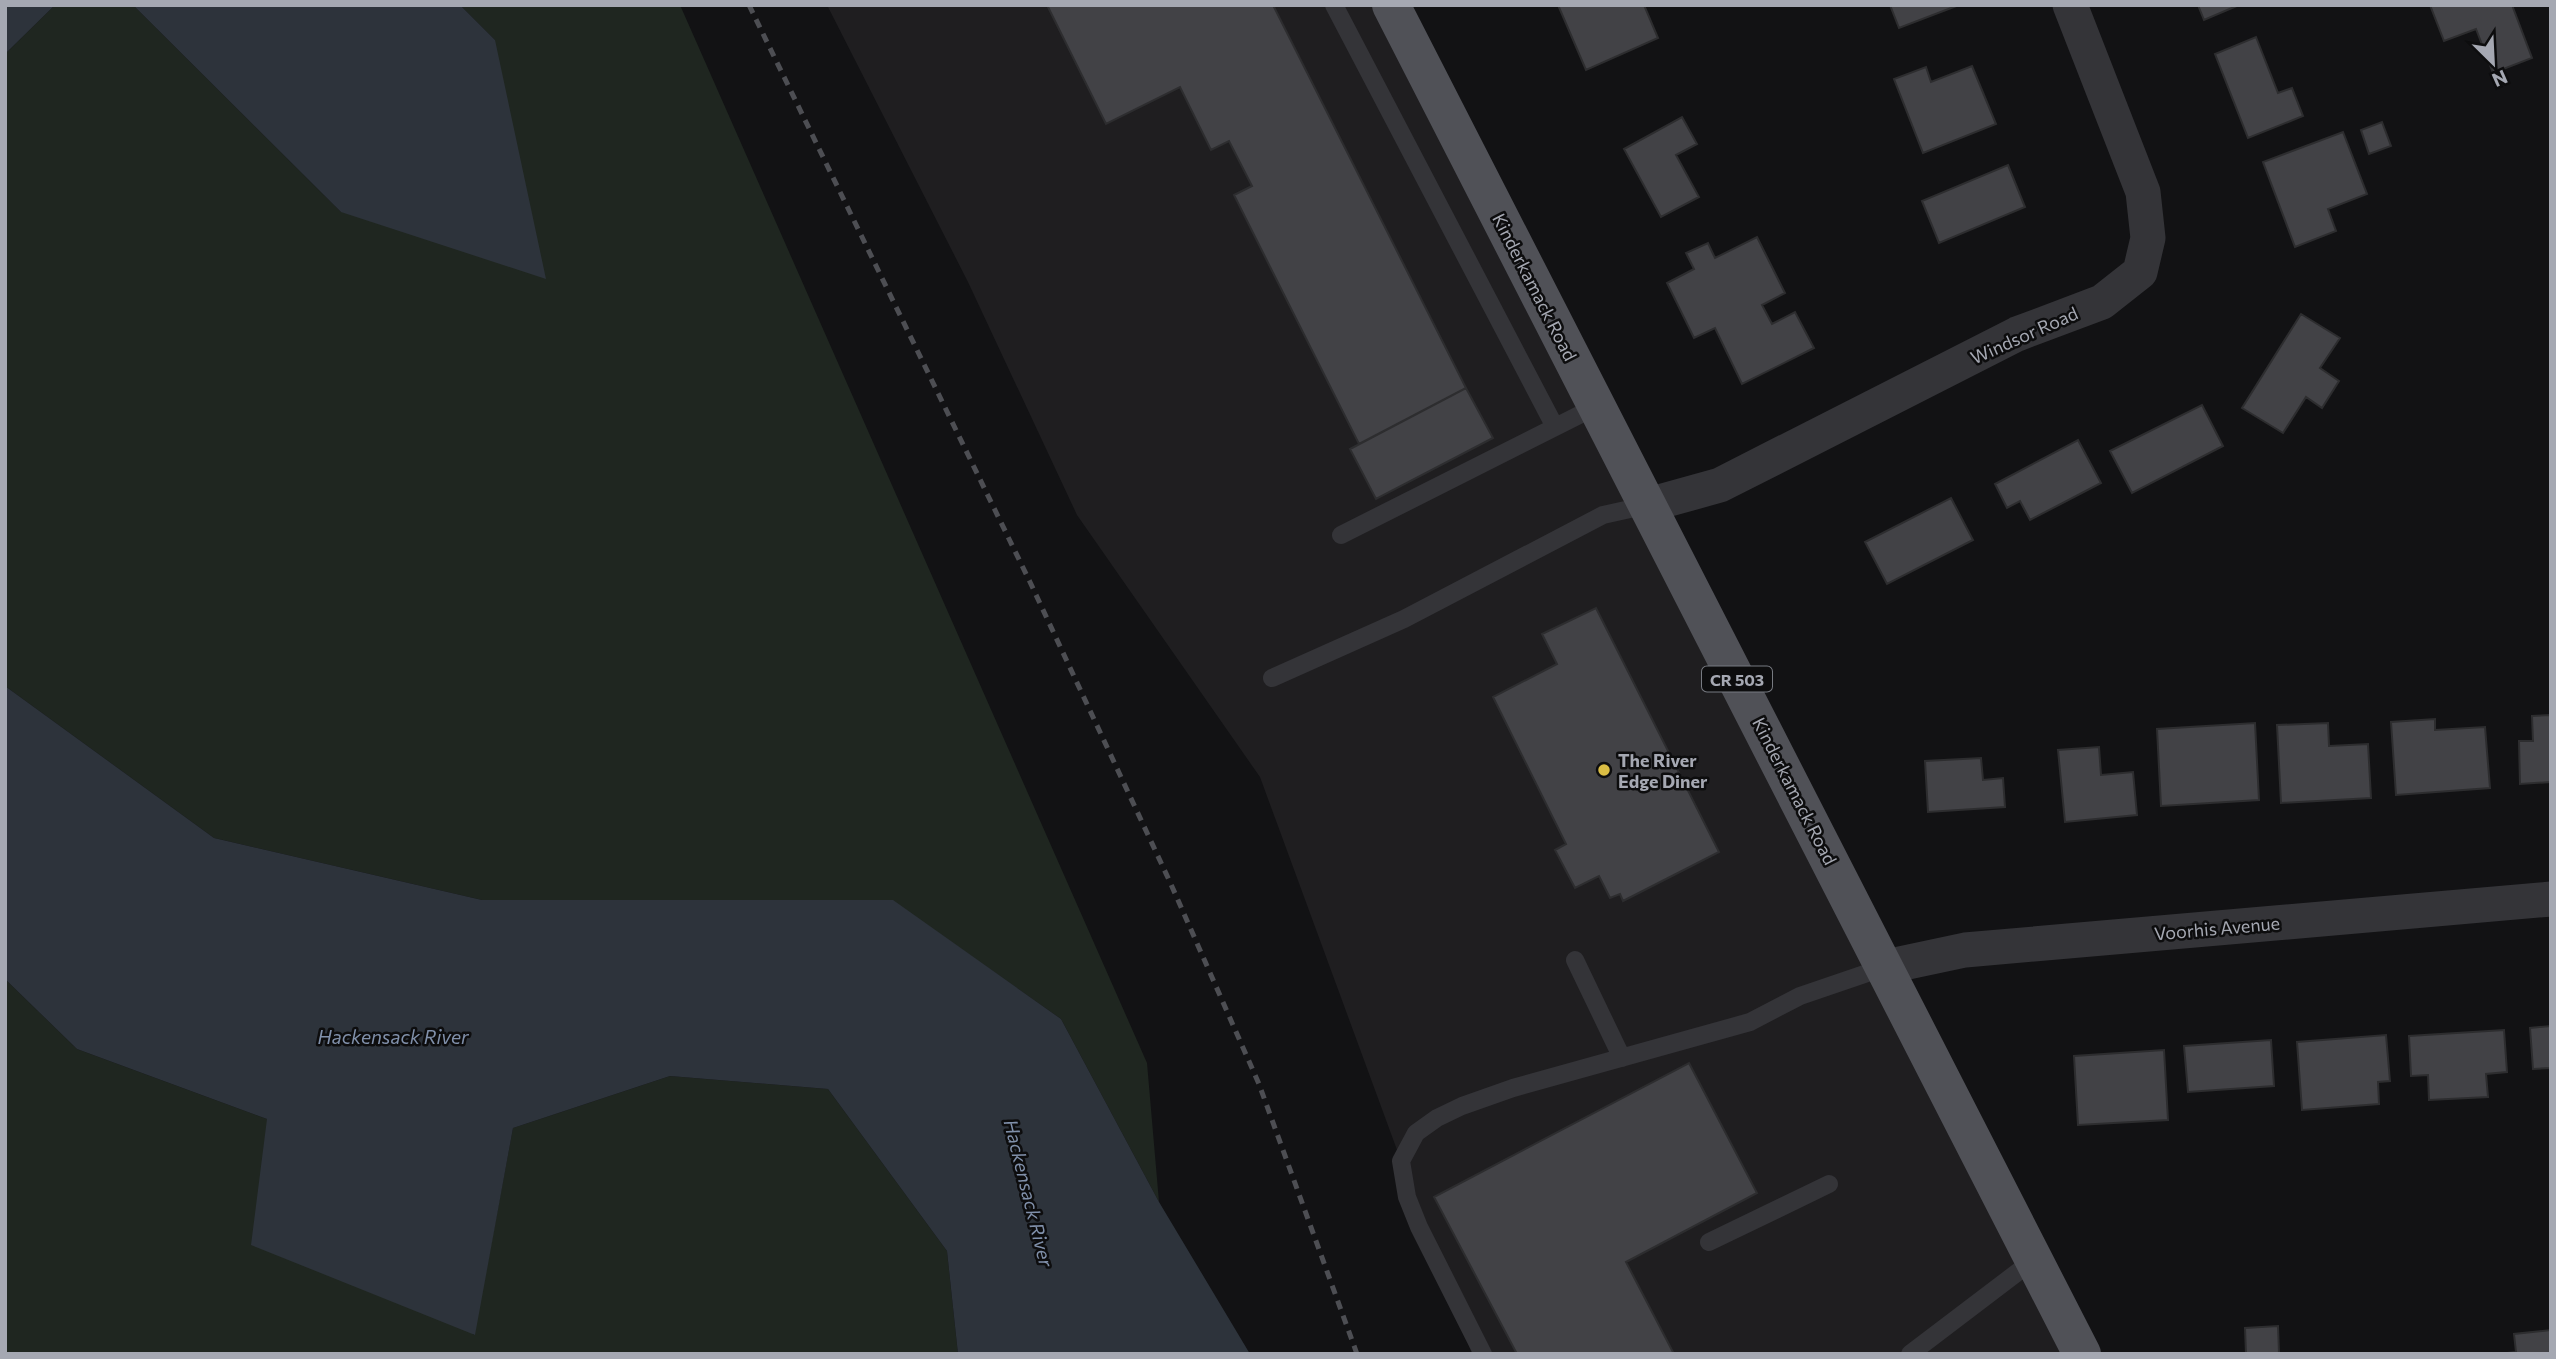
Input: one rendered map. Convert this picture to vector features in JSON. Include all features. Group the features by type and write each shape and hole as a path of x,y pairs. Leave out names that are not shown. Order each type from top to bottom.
{"main road":[{"name":"Kinderkamack Road","path":"1391,5 2082,1354"}],"street":[{"name":"Windsor Road","path":"1647,505 1720,485 2017,334 2102,302 2140,272 2148,238 2143,192 2070,5"},
{"name":"Voorhis Avenue","path":"1885,967 1965,950 2551,899"}],"lane":[{"path":"1334,5 1555,427"},
{"path":"1341,535 1597,406"},
{"path":"1272,678 1404,619 1603,515 1647,505"},
{"path":"1575,960 1622,1058"},
{"path":"1483,1354 1412,1211 1401,1161 1416,1133 1437,1118 1462,1106 1513,1088 1750,1022 1800,996 1885,967"},
{"path":"1709,1242 1829,1184"},
{"path":"1910,1354 2035,1259"}],"shaded area":[{"path":"55,5 133,5 341,212 495,40 460,5 680,5 1147,1063 1159,1202 1061,1019 893,901 482,900 214,838 5,686 5,54"},
{"path":"827,5 1391,5 2082,1354 1472,1354 1260,777 1077,515 968,282"},
{"path":"5,979 77,1049 267,1119 474,1335 513,1128 670,1076 828,1089 947,1251 958,1354 5,1354"}],"water":[{"path":"5,5 55,5 5,54"},
{"path":"133,5 460,5 495,40 546,279 341,212"},
{"name":"Hackensack River","path":"5,686 214,838 482,900 893,900 1061,1019 1159,1202 1250,1354 958,1354 947,1251 828,1089 670,1076 513,1128 475,1335 251,1245 267,1119 77,1049 5,979"}],"building":[{"path":"1047,5 1273,5 1466,388 1359,444 1234,195 1252,186 1229,141 1211,150 1180,87 1106,124"},
{"path":"1558,5 1644,5 1658,38 1586,70"},
{"path":"1890,5 1959,5 1899,28"},
{"path":"2198,5 2239,5 2204,20"},
{"path":"2430,5 2512,5 2532,58 2493,73 2476,29 2444,41"},
{"path":"2256,37 2278,93 2292,88 2303,116 2248,138 2215,54"},
{"path":"1972,66 1996,124 1923,153 1894,79 1926,67 1931,82"},
{"path":"1682,117 1697,144 1676,155 1699,197 1661,217 1624,149"},
{"path":"2382,122 2391,146 2369,154 2361,130"},
{"path":"2343,132 2367,194 2328,209 2336,231 2295,247 2263,162"},
{"path":"2008,165 2025,207 1939,243 1922,201"},
{"path":"1757,237 1785,293 1762,305 1772,324 1795,312 1814,348 1742,384 1715,328 1694,338 1667,283 1694,269 1686,253 1708,243 1715,258"},
{"path":"2301,314 2340,338 2320,368 2339,381 2322,408 2306,397 2283,433 2242,408"},
{"path":"1466,388 1493,438 1376,499 1350,449"},
{"path":"2202,405 2223,446 2132,493 2110,451"},
{"path":"2078,440 2101,483 2030,520 2020,501 2007,508 1995,484"},
{"path":"1951,498 1973,540 1887,584 1865,542"},
{"name":"The River Edge Diner","path":"1596,608 1719,852 1623,901 1620,894 1610,898 1599,876 1575,888 1555,850 1566,844 1493,697 1557,664 1542,634"},
{"path":"2551,715 2551,782 2520,784 2519,741 2533,741 2532,716"},
{"path":"2435,719 2435,730 2485,727 2490,788 2396,795 2391,722"},
{"path":"2255,723 2259,800 2161,806 2157,729"},
{"path":"2328,723 2329,746 2368,744 2371,798 2281,803 2277,725"},
{"path":"2099,747 2101,775 2133,772 2137,815 2065,822 2058,750"},
{"path":"1981,758 1983,780 2003,778 2005,807 1928,812 1925,761"},
{"path":"2551,1026 2551,1068 2533,1069 2530,1028"},
{"path":"2504,1030 2507,1072 2486,1074 2488,1097 2429,1100 2428,1075 2411,1076 2409,1036"},
{"path":"2386,1035 2390,1081 2378,1082 2379,1104 2302,1110 2297,1042"},
{"path":"2271,1040 2274,1086 2188,1092 2184,1046"},
{"path":"2164,1050 2168,1120 2078,1125 2074,1056"},
{"path":"1689,1063 1757,1193 1626,1262 1674,1354 1517,1354 1434,1197"},
{"path":"2278,1326 2279,1353 2297,1354 2246,1354 2245,1328"},
{"path":"2551,1330 2551,1354 2498,1354 2516,1352 2514,1334"}],"railway":[{"path":"749,5 1030,582 1170,882 1259,1084 1357,1354"}],"place":[{"name":"The River Edge Diner","path":"1604,770"}]}
